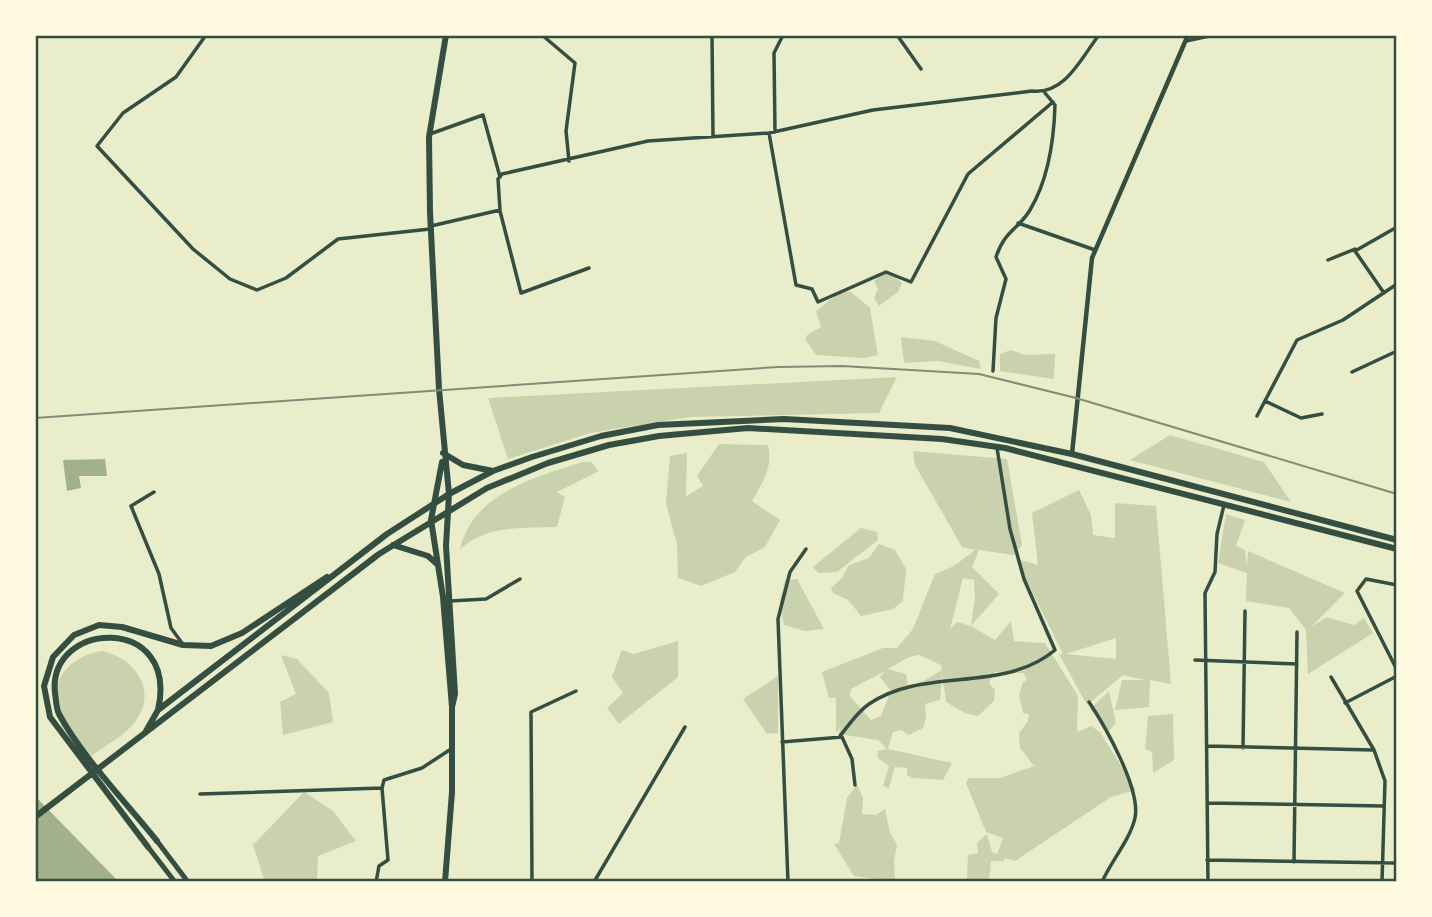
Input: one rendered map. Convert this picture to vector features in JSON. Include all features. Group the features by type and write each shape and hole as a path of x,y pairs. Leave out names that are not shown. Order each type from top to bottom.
{"highway":[{"path":"445,882 452,792 454,665 446,546 449,494 443,453 431,228 430,134 446,35"},
{"path":"158,710 346,566 449,494 494,471 601,436 658,425 784,419 950,428 1072,454 1397,540"},
{"path":"35,817 393,545 431,520 486,488 548,463 609,445 659,436 748,428 839,431 942,439 997,448 1397,549"},
{"path":"443,453 463,465 494,471"},
{"path":"443,453 431,520 439,566 452,707"},
{"path":"393,545 428,556 439,566"},
{"path":"148,847 50,717 44,686 53,657 74,635 99,625 121,627 183,645 211,646 242,633 346,566"},
{"path":"143,736 158,710 163,689 159,670 152,657 138,644 119,637 100,636 80,645 62,662 54,684 57,712 157,841"}],"main road":[{"path":"157,841 188,882"},
{"path":"148,847 175,882"}],"street":[{"path":"206,35 176,77 123,113 97,146 193,249 230,279 257,290 286,278 338,239 431,228 500,210"},
{"path":"542,35 575,64 566,131 569,161"},
{"path":"712,35 713,137"},
{"path":"783,35 775,53 772,132 796,285 812,289 818,302 886,272 911,282 968,174 1053,102"},
{"path":"897,35 921,69"},
{"path":"500,177 533,166 569,161 648,141 772,132 873,110 1032,91 1045,93 1062,83 1099,35"},
{"path":"1072,454 1086,293 1095,250 1188,35"},
{"path":"1185,41 1214,35"},
{"path":"993,371 996,318 1006,279 996,257 1003,237 1018,223 1035,200 1052,148 1055,105 1045,93"},
{"path":"430,134 483,115 500,177 500,210 521,293 589,268"},
{"path":"1018,223 1095,250"},
{"path":"1328,260 1397,227"},
{"path":"1357,248 1358,258 1384,293"},
{"path":"1257,416 1297,340 1336,324 1397,285"},
{"path":"1352,372 1397,351"},
{"path":"1265,401 1301,418 1322,414"},
{"path":"782,742 840,736 869,704 900,688 1018,670 1055,650 1033,604 1017,553 997,448"},
{"path":"155,492 135,501 131,506 159,574 171,628 183,645"},
{"path":"1208,882 1205,593 1215,572 1217,534 1224,505"},
{"path":"789,882 778,619 790,572 806,550"},
{"path":"449,601 486,598 520,579"},
{"path":"1397,585 1366,579 1357,591 1397,670"},
{"path":"1243,748 1245,611"},
{"path":"1294,862 1297,632"},
{"path":"1195,660 1297,664"},
{"path":"1345,703 1397,676"},
{"path":"1331,677 1374,750 1385,781 1382,882"},
{"path":"532,882 531,712 576,691"},
{"path":"1089,702 1122,761 1136,806 1132,825 1102,882"},
{"path":"594,882 685,727"},
{"path":"840,736 846,742 852,759 855,785"},
{"path":"1207,746 1374,750"},
{"path":"376,882 379,866 387,860 382,788 387,778 422,768 451,749"},
{"path":"201,794 382,788"},
{"path":"1207,803 1383,806"},
{"path":"1206,860 1397,863"}],"shaded area":[{"path":"883,273 891,274 902,283 898,292 879,306 874,298 878,289 874,281"},
{"path":"841,291 851,292 870,308 878,355 864,358 816,355 805,339 808,334 821,327 816,311"},
{"path":"901,337 935,341 979,361 981,369 938,361 904,363"},
{"path":"1011,350 1026,355 1055,354 1054,379 1000,371 1000,354"},
{"path":"897,377 879,413 690,417 590,433 508,459 488,398"},
{"path":"1170,435 1264,462 1291,502 1130,460"},
{"path":"719,444 768,445 768,468 752,501 780,520 765,547 746,557 735,572 701,586 678,578 677,544 666,504 670,456 687,453 686,496 703,486 697,476"},
{"path":"913,451 1007,459 1022,545 1014,555 979,550 972,567 999,594 971,626 995,640 1011,621 1014,641 1045,643 1078,696 1077,732 1091,726 1100,732 1136,790 1111,797 1015,861 1005,858 1003,861 991,861 989,882 967,880 968,855 978,853 977,843 987,834 992,852 997,854 1003,838 986,832 966,783 969,778 1000,778 1034,766 1020,748 1019,733 1028,721 1029,714 1023,713 1019,695 1023,682 1027,680 1024,673 995,672 989,683 995,690 994,701 978,716 965,713 946,702 942,674 940,700 925,704 926,718 923,728 909,735 901,730 893,732 888,749 952,763 943,780 913,778 907,775 907,768 895,767 889,788 883,786 889,766 878,758 877,751 887,749 878,740 838,734 841,726 836,733 836,698 829,698 822,672 883,648 897,648 913,629 935,574 954,566 975,550 962,547 915,465","holes":["963,578 974,580 971,626 957,622 950,629","919,655 941,665 942,670 922,682 908,686 906,674 888,669 909,657","885,671 880,677 891,691 881,716 871,720 850,696 851,689"]},
{"path":"105,459 107,476 79,476 81,488 67,491 63,460"},
{"path":"583,462 591,462 599,471 557,492 565,497 557,527 505,529 482,536 460,549 467,530 478,514 492,501 526,481"},
{"path":"1079,490 1091,515 1093,535 1115,538 1115,503 1156,506 1171,684 1150,680 1149,707 1115,710 1122,680 1145,680 1123,675 1087,705 1059,654 1063,654 1016,559 1038,565 1032,513","holes":["1116,638 1116,659 1066,654"]},
{"path":"1226,514 1245,520 1236,546 1245,550 1247,566 1248,551 1345,593 1311,627 1327,617 1354,625 1364,618 1373,633 1308,674 1306,630 1289,608 1246,601 1247,573 1218,563"},
{"path":"861,528 877,532 878,540 837,572 818,573 813,567"},
{"path":"879,544 895,550 906,569 903,601 893,609 861,616 848,600 833,593 831,588 842,578 849,565 869,558"},
{"path":"797,579 824,629 805,631 784,625 780,601 785,580"},
{"path":"678,641 678,677 619,724 607,708 623,693 612,677 622,650 634,654"},
{"path":"102,651 125,661 134,669 144,688 144,700 141,711 130,728 91,756 62,718 56,700 57,689 60,679 72,663 91,653"},
{"path":"281,655 297,659 329,693 333,722 283,735 280,702 296,694"},
{"path":"778,676 778,733 767,734 743,699"},
{"path":"1109,691 1116,723 1109,731 1090,709"},
{"path":"1173,714 1174,760 1153,773 1152,752 1145,749 1148,716"},
{"path":"857,785 863,798 862,814 876,815 885,809 890,833 897,845 894,861 895,882 854,876 834,844 839,843 847,798"},
{"path":"304,792 333,811 356,841 318,856 317,879 307,882 265,882 253,845"},
{"path":"35,796 119,882 39,882 35,875"}],"railway":[{"path":"35,418 778,367 842,366 979,374 1076,398 1397,494"}]}
